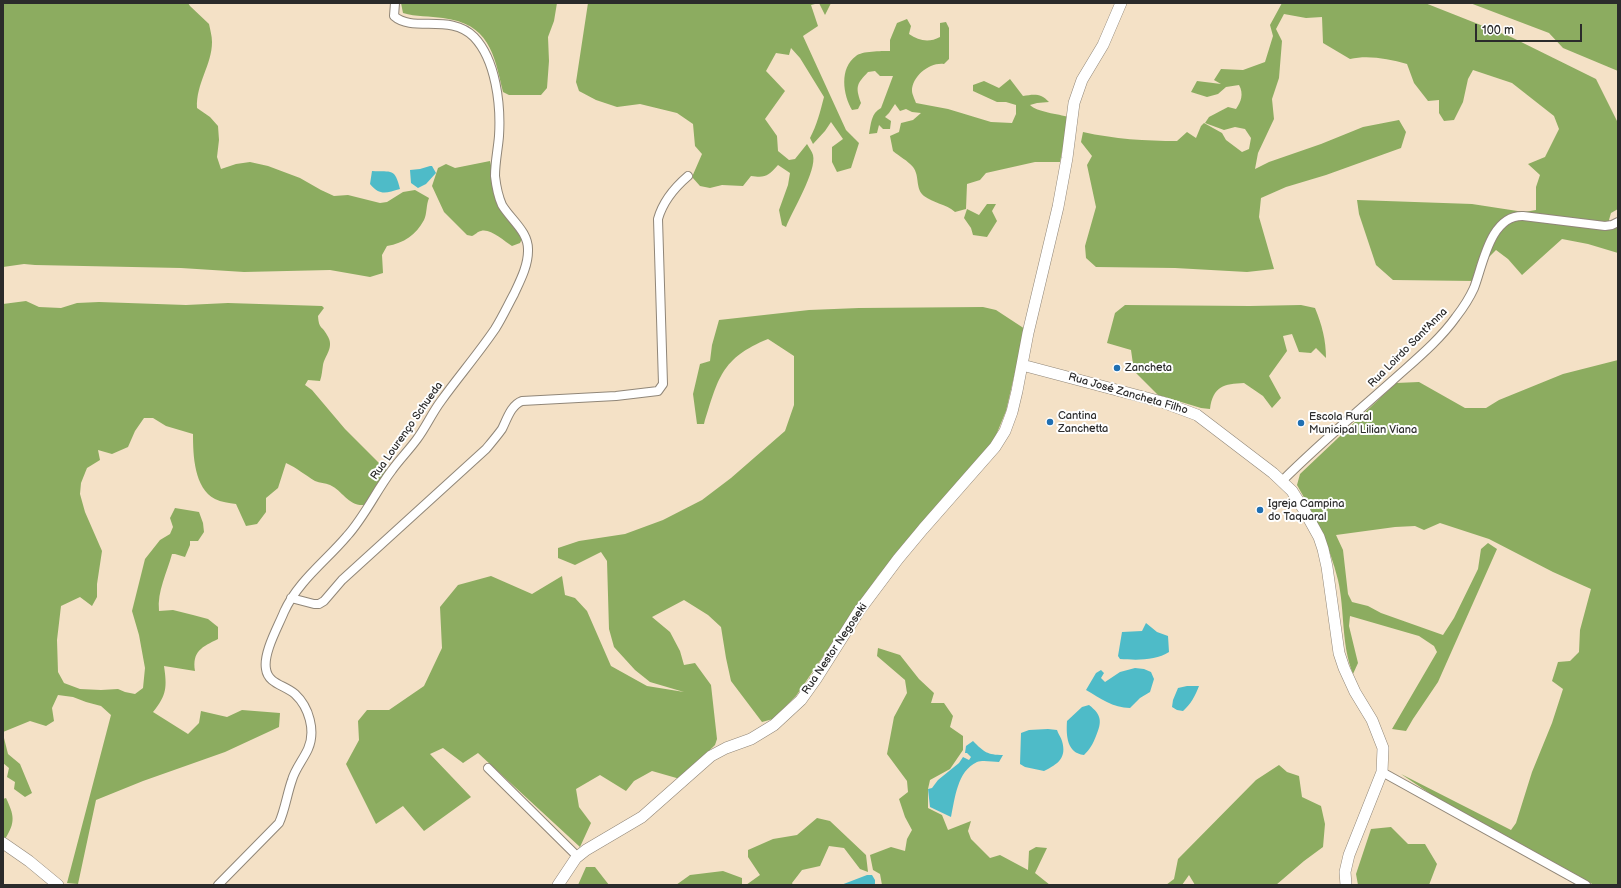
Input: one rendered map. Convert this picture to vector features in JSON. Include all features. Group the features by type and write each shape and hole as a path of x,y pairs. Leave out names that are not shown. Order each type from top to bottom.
{"street":[{"name":"Rua Lourenço Schueda","path":"218,885 279,823 292,779 309,746 311,727 303,705 297,696 269,678 266,671 266,662 269,649 292,598 304,581 356,526 393,469 418,438 437,406 496,327 520,281 528,254 526,238 501,203 497,192 495,166 499,141 499,113 489,58 472,35 463,29 444,24 414,23 398,20 394,16 395,3"},
{"name":"Rua Nestor Negoseki","path":"558,885 578,857 586,850 642,817 711,756 764,732 779,721 801,700 859,611 898,558 995,447 1005,431 1012,412 1032,316 1058,207 1067,158 1074,103 1082,80 1103,45 1121,3"},
{"path":"292,598 314,604 324,601 342,580 486,449 501,429 514,406 518,403 522,401 616,396 658,391 662,388 658,219 660,210 668,196 688,176"},
{"name":"Rua Loirdo Sant'Anna","path":"1282,481 1410,364 1453,321 1468,300 1473,290 1492,237 1499,227 1507,220 1516,216 1523,216 1604,226 1612,225 1618,222"},
{"name":"Rua José Zancheta Filho","path":"1022,365 1186,409 1208,422 1282,481 1292,491 1304,510 1324,549 1339,652 1348,679 1366,709 1379,736 1382,748 1382,772 1349,855 1345,872 1346,885"},
{"path":"488,768 578,857"},
{"path":"1382,772 1586,885"},
{"path":"3,843 29,861 58,885"}],"green space":[{"path":"3,3 188,3 209,24 211,33 212,42 210,58 201,82 197,99 197,108 210,117 218,126 219,140 217,157 221,169 236,164 250,162 268,166 300,178 334,196 348,195 380,203 387,202 403,192 415,190 429,198 424,220 409,238 399,243 387,246 382,255 383,273 370,277 330,270 244,272 181,268 24,264 3,267"},
{"path":"401,3 557,3 554,21 548,37 549,61 547,88 541,95 509,95 503,92 492,53 480,34 471,27 458,21 403,13"},
{"path":"588,3 819,3 811,5 818,26 803,36 846,130 859,143 851,168 837,172 832,162 832,147 843,139 831,122 813,144 810,138 824,97 800,58 791,48 789,55 776,53 766,71 785,91 765,119 777,136 778,151 789,160 795,159 807,144 813,154 813,162 808,181 786,227 782,225 779,210 788,185 790,173 778,165 772,172 766,175 760,177 751,176 743,186 722,185 710,188 700,186 692,177 702,154 695,146 693,124 677,113 640,104 617,107 596,100 579,91 576,82"},
{"path":"819,3 831,3 825,15"},
{"path":"1282,3 1425,3 1511,37 1596,79 1618,123 1618,209 1611,213 1609,220 1613,229 1618,224 1618,253 1588,244 1562,239 1522,275 1508,259 1496,250 1483,263 1474,281 1393,280 1376,265 1359,214 1357,200 1472,204 1524,212 1536,210 1536,187 1540,175 1528,164 1545,157 1559,129 1554,116 1512,83 1473,70 1468,79 1463,102 1454,120 1444,121 1439,113 1439,100 1428,101 1414,83 1407,64 1378,58 1364,57 1350,59 1323,43 1322,17 1306,18 1284,14 1276,29 1282,41 1279,78 1272,99 1274,119 1258,153 1255,169 1269,162 1321,144 1363,127 1399,120 1406,132 1401,148 1326,175 1286,187 1261,198 1259,217 1274,269 1247,272 1175,268 1096,267 1086,258 1085,246 1096,207 1087,165 1092,156 1081,142 1083,132 1130,139 1177,141 1187,132 1196,138 1201,126 1204,123 1222,133 1226,140 1242,152 1249,149 1251,138 1245,129 1235,127 1224,130 1205,123 1209,117 1228,107 1236,109 1241,98 1241,88 1239,85 1226,87 1218,94 1207,97 1191,92 1197,81 1221,84 1214,80 1221,69 1243,70 1265,62 1273,36 1270,25"},
{"path":"1470,3 1618,3 1618,71 1563,48 1549,33"},
{"path":"907,19 911,26 909,34 920,40 928,41 940,37 940,23 946,22 949,28 949,59 944,64 933,65 918,75 912,91 916,103 948,109 991,122 1012,123 1016,114 1016,105 1006,102 997,102 973,91 973,85 984,81 999,88 1010,79 1023,96 1037,95 1043,97 1049,102 1030,105 1033,107 1069,117 1060,162 1035,162 986,173 980,180 967,184 966,209 955,212 948,207 924,196 919,190 913,167 893,151 890,136 899,132 901,123 913,120 921,113 912,112 906,109 900,111 895,104 885,117 891,121 890,129 883,129 879,125 877,133 869,134 873,116 881,108 893,76 880,76 875,71 868,72 858,86 858,93 861,103 858,109 852,110 846,97 844,82 847,67 856,56 863,53 890,51 890,40 897,23"},
{"path":"490,161 495,181 503,201 522,239 520,243 512,246 489,231 480,231 472,236 467,235 444,212 432,186 438,168 446,164 455,168"},
{"path":"987,204 996,204 992,211 997,221 987,237 973,235 971,228 964,218 967,209 979,215"},
{"path":"26,301 39,307 61,308 77,303 99,302 186,305 228,303 322,306 324,308 318,316 318,320 320,326 329,339 330,347 324,361 320,381 308,380 305,385 312,390 345,429 388,472 364,505 358,505 350,501 330,485 315,481 286,463 278,488 266,498 266,512 257,524 246,526 236,504 222,502 215,499 208,494 203,487 194,461 193,434 166,426 153,418 144,418 135,431 128,447 112,454 98,450 100,460 87,468 81,483 80,494 85,512 102,551 97,584 97,597 92,606 80,597 61,606 57,640 58,672 64,683 80,689 118,689 135,694 143,688 145,668 139,635 132,611 145,559 160,540 170,534 173,527 170,518 175,508 199,512 203,523 204,532 198,541 190,541 185,557 172,554 159,596 159,611 173,610 208,619 218,627 218,639 199,650 194,664 195,671 164,666 166,680 165,690 161,701 153,712 188,734 199,723 201,711 227,717 242,710 280,713 279,727 225,752 143,781 96,800 78,884 67,883 111,715 101,706 73,697 58,695 52,708 54,721 46,726 30,721 3,732 3,304"},
{"path":"1125,305 1301,305 1315,308 1323,333 1326,358 1316,348 1311,353 1299,352 1292,334 1283,336 1287,351 1269,376 1281,398 1272,408 1263,396 1244,383 1231,384 1221,388 1214,395 1210,409 1201,408 1158,395 1134,371 1131,350 1107,343 1115,313"},
{"path":"983,307 996,310 1025,329 1006,411 992,445 878,576 796,696 773,719 762,722 731,681 721,627 708,615 684,600 652,617 670,632 680,651 684,665 695,663 711,685 717,739 715,745 680,779 652,771 634,781 626,791 600,775 576,789 579,807 591,823 580,847 478,753 463,763 443,748 430,754 471,797 424,831 403,806 376,824 346,764 359,740 358,721 367,710 389,710 424,686 442,648 440,607 458,585 491,576 532,594 562,576 565,595 575,598 587,611 611,666 647,686 684,692 650,682 635,670 614,647 609,629 607,561 601,552 575,565 558,558 558,548 579,541 625,534 663,520 702,500 731,478 785,431 794,405 794,356 768,339 752,346 731,362 718,382 704,424 697,424 693,394 700,364 710,361 712,345 719,320 809,310"},
{"path":"1618,360 1618,885 1594,885 1438,799 1401,774 1511,830 1516,823 1532,772 1552,723 1563,689 1552,681 1558,662 1570,661 1579,652 1580,630 1591,589 1553,572 1489,539 1440,523 1424,530 1415,526 1395,527 1336,535 1343,550 1348,594 1352,602 1368,606 1381,613 1443,635 1454,618 1478,569 1481,549 1488,543 1497,549 1438,682 1406,731 1392,729 1437,652 1434,646 1419,636 1350,616 1349,626 1358,663 1353,674 1349,663 1340,592 1335,567 1321,531 1297,485 1300,474 1396,383 1419,382 1465,408 1486,408 1499,400 1563,374"},
{"path":"878,648 900,655 919,679 934,693 931,703 944,703 953,716 950,727 963,736 963,750 950,769 930,780 928,789 928,808 942,815 948,830 971,821 968,831 971,839 990,858 1000,855 1028,870 1029,851 1036,847 1047,848 1035,873 1050,885 882,885 880,874 873,870 870,855 891,847 905,851 907,839 912,830 905,817 899,799 908,792 907,781 887,754 894,717 907,693 905,680 877,656"},
{"path":"3,734 8,754 20,764 32,793 25,797 14,789 15,782 7,777 9,768 3,763"},
{"path":"1279,765 1287,772 1299,776 1302,797 1321,806 1325,824 1323,847 1276,885 1195,885 1189,875 1182,885 1166,885 1174,879 1178,859 1256,780"},
{"path":"6,798 13,818 11,828 5,839 3,837 3,799"},
{"path":"817,818 830,821 866,855 868,872 860,869 844,848 829,846 820,866 802,870 792,883 793,885 746,885 760,875 748,857 748,850 773,839 797,835"},
{"path":"1391,827 1408,844 1425,844 1437,864 1429,885 1358,885 1356,874 1371,829"},
{"path":"586,867 595,867 609,885 578,885"},
{"path":"723,871 742,878 742,885 676,885 690,875"}],"water":[{"path":"432,166 436,173 426,184 418,188 411,183 410,170"},
{"path":"372,171 392,172 396,177 400,189 380,192 370,184"},
{"path":"1146,623 1157,632 1168,636 1169,652 1158,657 1139,660 1120,659 1118,656 1122,632 1142,631"},
{"path":"1135,668 1144,669 1151,672 1154,679 1150,692 1140,698 1130,708 1124,708 1112,704 1086,690 1096,673 1101,670 1104,673 1101,678 1105,682 1120,672"},
{"path":"1199,686 1186,708 1183,711 1177,710 1172,707 1178,688"},
{"path":"1089,705 1099,716 1100,723 1094,742 1084,755 1078,754 1074,751 1069,743 1067,738 1067,721 1082,707"},
{"path":"1029,730 1057,730 1062,740 1063,752 1060,760 1044,771 1025,767 1020,764 1021,733"},
{"path":"973,741 986,752 1003,755 999,762 979,761 970,766 965,772 958,786 951,817 930,807 928,789 932,788 938,780 959,763 963,757 969,760 971,757 965,753 966,746"},
{"path":"867,875 872,875 875,880 875,885 841,885"}],"place":[{"name":"Zancheta","path":"1117,368"},
{"name":"Cantina Zanchetta","path":"1050,422"},
{"name":"Escola Rural Municipal Lilian Viana","path":"1301,423"},
{"name":"Igreja Campina do Taquaral","path":"1260,510"}]}
